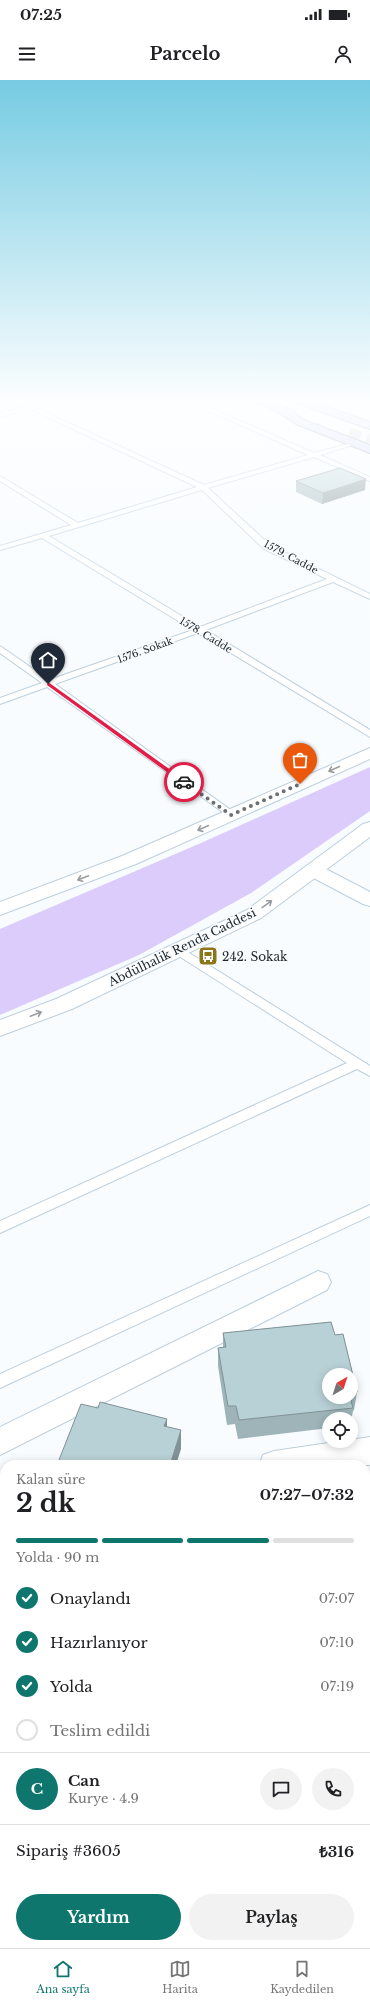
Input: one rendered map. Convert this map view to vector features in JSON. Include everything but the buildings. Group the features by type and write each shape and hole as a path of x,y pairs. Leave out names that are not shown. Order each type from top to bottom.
{"main road":[{"path":"0,909 129,860 370,754"},
{"name":"Abdülhalik Renda Caddesi","path":"0,1028 64,1004 254,914 370,828"},
{"path":"313,870 370,900"},
{"path":"0,1442 318,1282"},
{"path":"299,1460 370,1451"}],"lane":[{"path":"17,488 77,525"},
{"path":"0,548 203,488"},
{"name":"1579. Cadde","path":"204,488 267,547 370,597"},
{"name":"1578. Cadde","path":"43,536 370,734"},
{"name":"1576. Sokak","path":"0,701 199,630 334,579"},
{"path":"0,649 231,815"},
{"path":"178,950 370,1072"},
{"path":"0,1227 357,1064"},
{"path":"0,1381 370,1210"}],"shaded area":[{"path":"370,767 370,811 251,893 139,955 0,1015 0,929 201,843"}],"way so far":[{"path":"184,782 231,815 300,784"}],"place":[{"name":"242. Sokak","path":"208,956"}],"route":[{"path":"48,684 184,782"}]}
